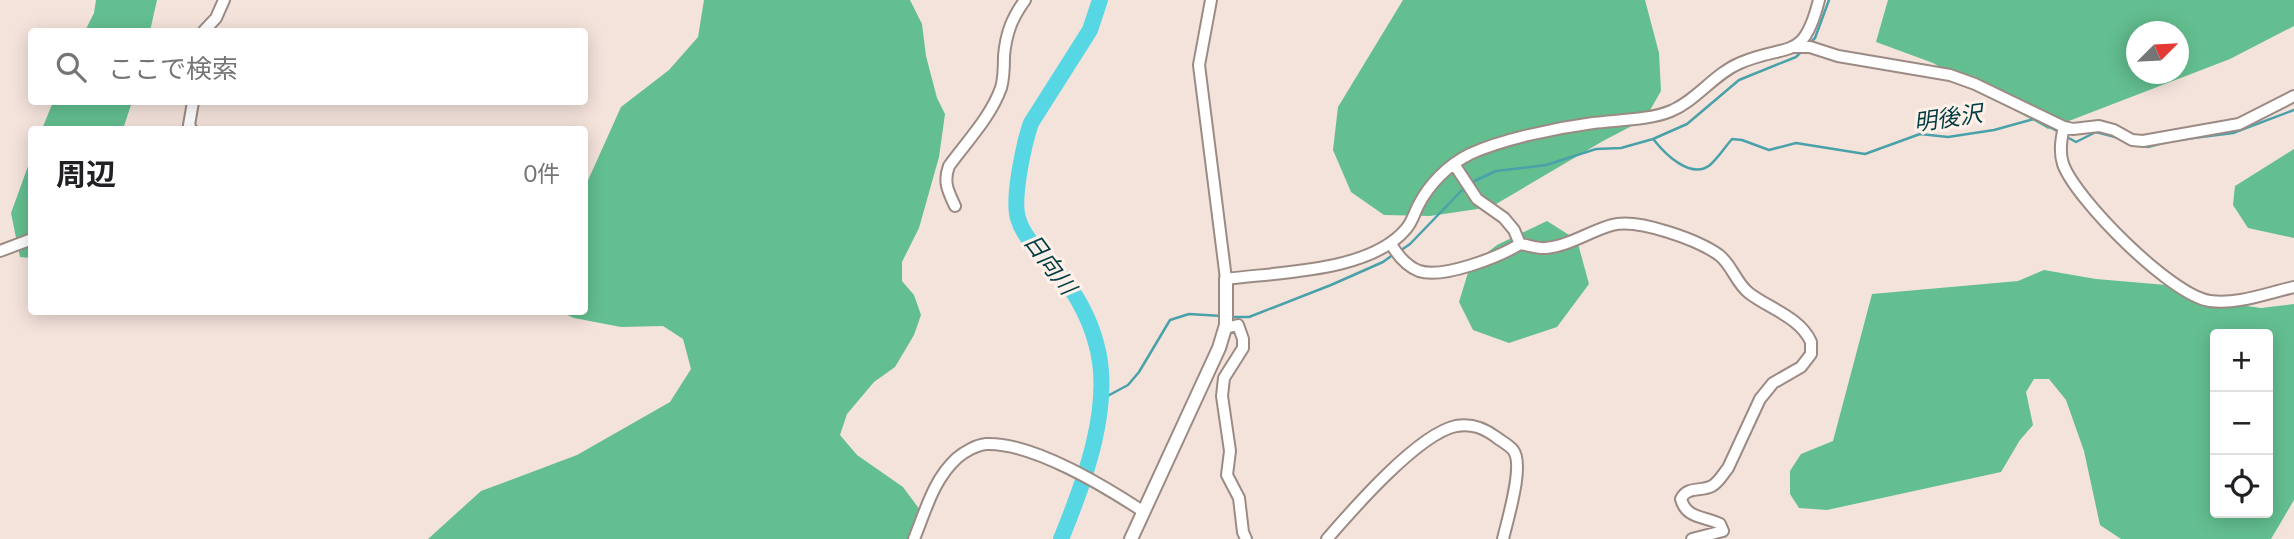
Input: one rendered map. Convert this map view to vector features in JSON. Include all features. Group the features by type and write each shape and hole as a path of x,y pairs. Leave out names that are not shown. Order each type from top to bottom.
{"street":[{"path":"207,28 216,18 224,0"},
{"path":"956,205 947,188 948,166 996,101 1004,74 1007,34 1013,17 1025,0"},
{"path":"1131,539 1219,348 1226,322 1226,279 1199,65 1211,0"},
{"path":"1791,48 1808,34 1819,0"},
{"path":"1226,279 1339,263 1375,253 1391,244 1408,227 1431,185 1454,164 1471,154 1539,133 1671,111 1727,69 1791,48 1810,47 1838,56 1950,75 1975,84 2064,127 2073,129 2099,126 2114,130 2132,140 2143,141 2239,124 2294,96"},
{"path":"190,126 192,105"},
{"path":"2064,127 2060,144 2063,163 2072,181 2133,249 2185,292 2208,301 2219,302 2236,301 2294,287"},
{"path":"1454,164 1477,199 1504,218 1514,230 1520,244"},
{"path":"1391,244 1405,263 1413,268 1421,272 1437,272 1505,253 1520,244 1545,248 1612,225 1646,225 1720,256 1748,293 1789,319 1809,337 1811,354 1801,367 1780,378 1767,389 1728,468 1719,480 1705,488 1684,493 1681,499 1685,510 1694,516 1720,524 1723,531 1692,539"},
{"path":"0,251 28,240"},
{"path":"1226,322 1238,325 1243,339 1243,348 1224,378 1222,396 1230,451 1227,475 1240,498 1246,539"},
{"path":"1327,539 1404,459 1436,435 1454,426 1476,426 1513,449 1518,459 1503,539"},
{"path":"914,539 924,510 942,475 957,458 977,446 988,444 1017,450 1071,469 1108,488 1144,512"}],"green space":[{"path":"96,0 157,0 151,28 86,28 94,13"},
{"path":"704,0 910,0 922,24 926,56 937,98 945,114 939,157 919,228 902,262 902,281 914,295 921,315 914,335 895,367 874,382 847,414 840,435 857,455 903,487 920,510 919,539 428,539 481,491 577,455 670,402 691,369 683,339 663,326 621,327 567,315 588,315 588,180 621,107 669,70 698,37"},
{"path":"1403,0 1645,0 1659,53 1661,91 1645,119 1491,207 1430,216 1384,215 1351,192 1333,150 1338,107"},
{"path":"1888,0 2294,0 2294,26 2230,59 2189,75 2189,21 2126,21 2126,84 2165,84 2048,129 1933,63 1876,42"},
{"path":"52,105 131,105 124,126 43,126"},
{"path":"2294,149 2294,238 2248,228 2233,205 2235,186"},
{"path":"28,166 28,258 20,257 11,213"},
{"path":"1547,221 1577,240 1589,284 1557,327 1509,343 1473,330 1459,302 1470,266 1497,245"},
{"path":"2044,270 2096,279 2178,286 2226,303 2261,308 2294,304 2294,500 2271,539 2121,539 2100,525 2084,451 2066,400 2049,379 2034,379 2026,392 2033,425 2020,440 2001,472 1827,510 1799,508 1790,494 1790,471 1801,454 1833,441 1872,294 2018,281"}],"waterway":[{"name":"日向川","path":"1061,539 1094,443 1099,417 1101,367 1096,343 1082,308 1068,284 1021,226 1017,209 1018,184 1031,123 1090,30 1100,0"},
{"path":"1809,44 1815,38 1829,0"},
{"name":"明後沢","path":"1470,183 1496,171 1546,165 1596,149 1621,148 1653,139 1687,124 1739,80 1796,57 1802,51"},
{"name":"明後沢","path":"2142,145 2148,147 2170,141 2233,133 2294,110"},
{"name":"明後沢","path":"1654,140 1679,163 1703,169 1719,156 1732,139 1769,150 1796,143 1865,154 1920,134 1948,137 1994,130 2034,119 2059,132"},
{"name":"明後沢","path":"2065,136 2076,142 2096,132 2119,138"},
{"path":"1400,251 1465,187"},
{"path":"1229,317 1249,317 1331,285 1383,262 1394,254"},
{"path":"1100,400 1128,385 1139,372 1170,320 1189,314 1222,316"}]}
